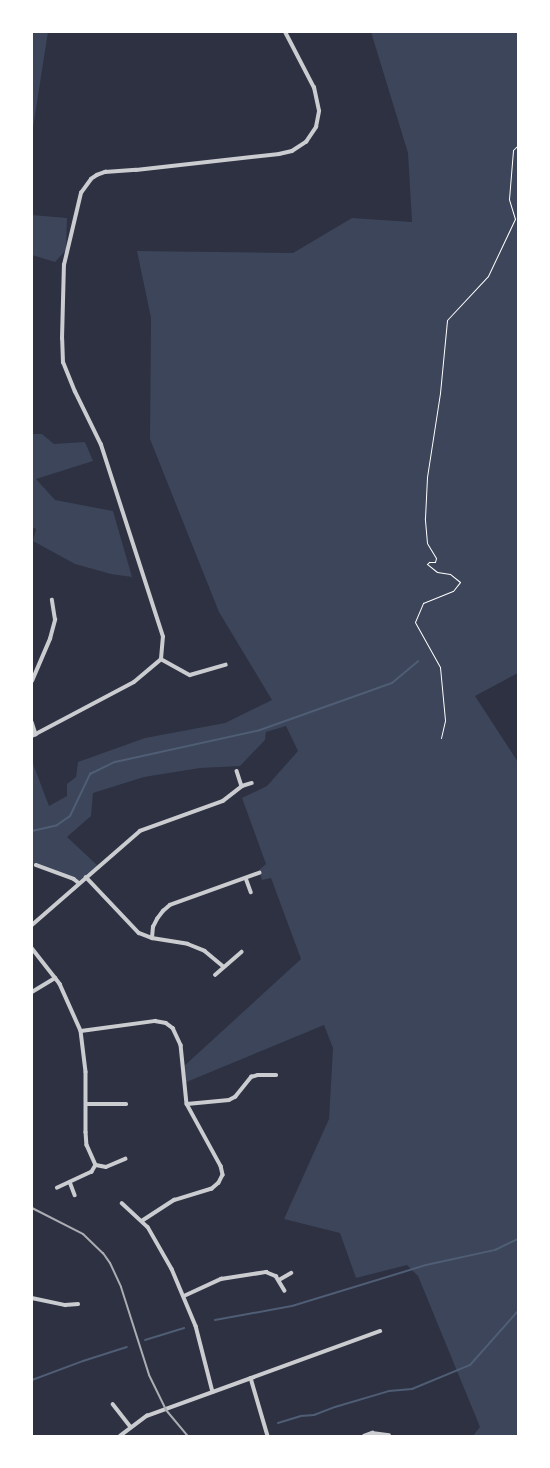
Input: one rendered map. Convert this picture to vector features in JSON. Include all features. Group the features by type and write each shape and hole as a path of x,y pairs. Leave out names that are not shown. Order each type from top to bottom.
{"street":[{"path":"32,722 34,735 134,682 161,659 163,637 101,445 75,392 63,363 62,339 64,265 81,193 91,179 105,172 136,170 279,154 292,151 306,142 316,127 319,111 314,88 284,32"},
{"path":"32,681 50,639 55,620 52,600"},
{"path":"161,659 190,675 226,665"},
{"path":"237,771 242,786"},
{"path":"32,926 79,883 140,831 223,801 242,786 252,783"},
{"path":"36,865 74,879 79,883"},
{"path":"152,938 157,919 163,911 170,906 259,873"},
{"path":"86,877 139,933 152,938 188,944 205,951 223,966"},
{"path":"246,878 251,892"},
{"path":"32,948 55,978 81,1031 86,1072 87,1145 96,1165"},
{"path":"215,975 223,966 241,952"},
{"path":"32,992 55,978"},
{"path":"81,1031 137,1022 155,1021 166,1023 173,1028 181,1045 187,1104 221,1166 222,1175 219,1183 212,1190 175,1200 143,1221"},
{"path":"187,1104 229,1100 235,1097 251,1077 258,1075 276,1075"},
{"path":"87,1104 126,1104"},
{"path":"96,1165 106,1167 125,1159"},
{"path":"57,1188 92,1172 96,1165"},
{"path":"70,1182 76,1195"},
{"path":"122,1203 143,1221 156,1240 184,1296 196,1326 213,1392"},
{"path":"184,1296 216,1280 268,1272 275,1275 285,1291"},
{"path":"279,1280 292,1273"},
{"path":"32,1298 65,1305 78,1304"},
{"path":"120,1436 147,1416 380,1331"},
{"path":"251,1378 268,1436"},
{"path":"113,1404 131,1427"},
{"path":"364,1436 372,1433 389,1435"}],"path":[{"path":"441,738 445,720 440,667 415,622 423,603 453,591 460,582 450,574 436,572 427,564 429,562 435,562 436,558 427,543 425,518 427,477 440,393 447,320 488,276 515,219 509,199 514,150 518,145"}],"shaded area":[{"path":"32,32 48,32 32,134"},
{"path":"371,32 518,32 518,673 475,696 518,762 518,1436 473,1436 480,1427 418,1276 407,1265 356,1278 340,1233 284,1219 329,1119 333,1048 324,1025 184,1083 183,1067 301,959 271,878 262,880 259,870 266,864 242,798 267,786 298,751 286,726 266,732 265,740 240,766 200,768 144,777 93,793 91,816 67,837 98,866 79,883 74,879 32,864 32,761 49,806 67,796 67,784 76,777 78,762 145,738 225,723 272,700 219,612 150,439 151,318 137,251 293,253 352,218 412,222 408,153"},
{"path":"32,215 67,218 66,250 55,262 32,255"},
{"path":"32,434 42,434 54,444 85,442 93,461 36,479 55,500 113,511 132,577 111,574 75,564 33,541 36,529 32,527"}],"waterway":[{"path":"32,831 57,825 70,816 90,774 115,762 260,730 392,683 418,661"},
{"path":"215,1320 292,1306 426,1265 495,1250 518,1239"},
{"path":"278,1423 301,1416 314,1415 335,1407 389,1391 412,1389 470,1365 518,1311"},
{"path":"145,1340 184,1328"},
{"path":"32,1380 83,1361 127,1347"}],"railway":[{"path":"32,1208 83,1234 103,1253 110,1263 121,1287 149,1375 166,1410 188,1436"}]}
